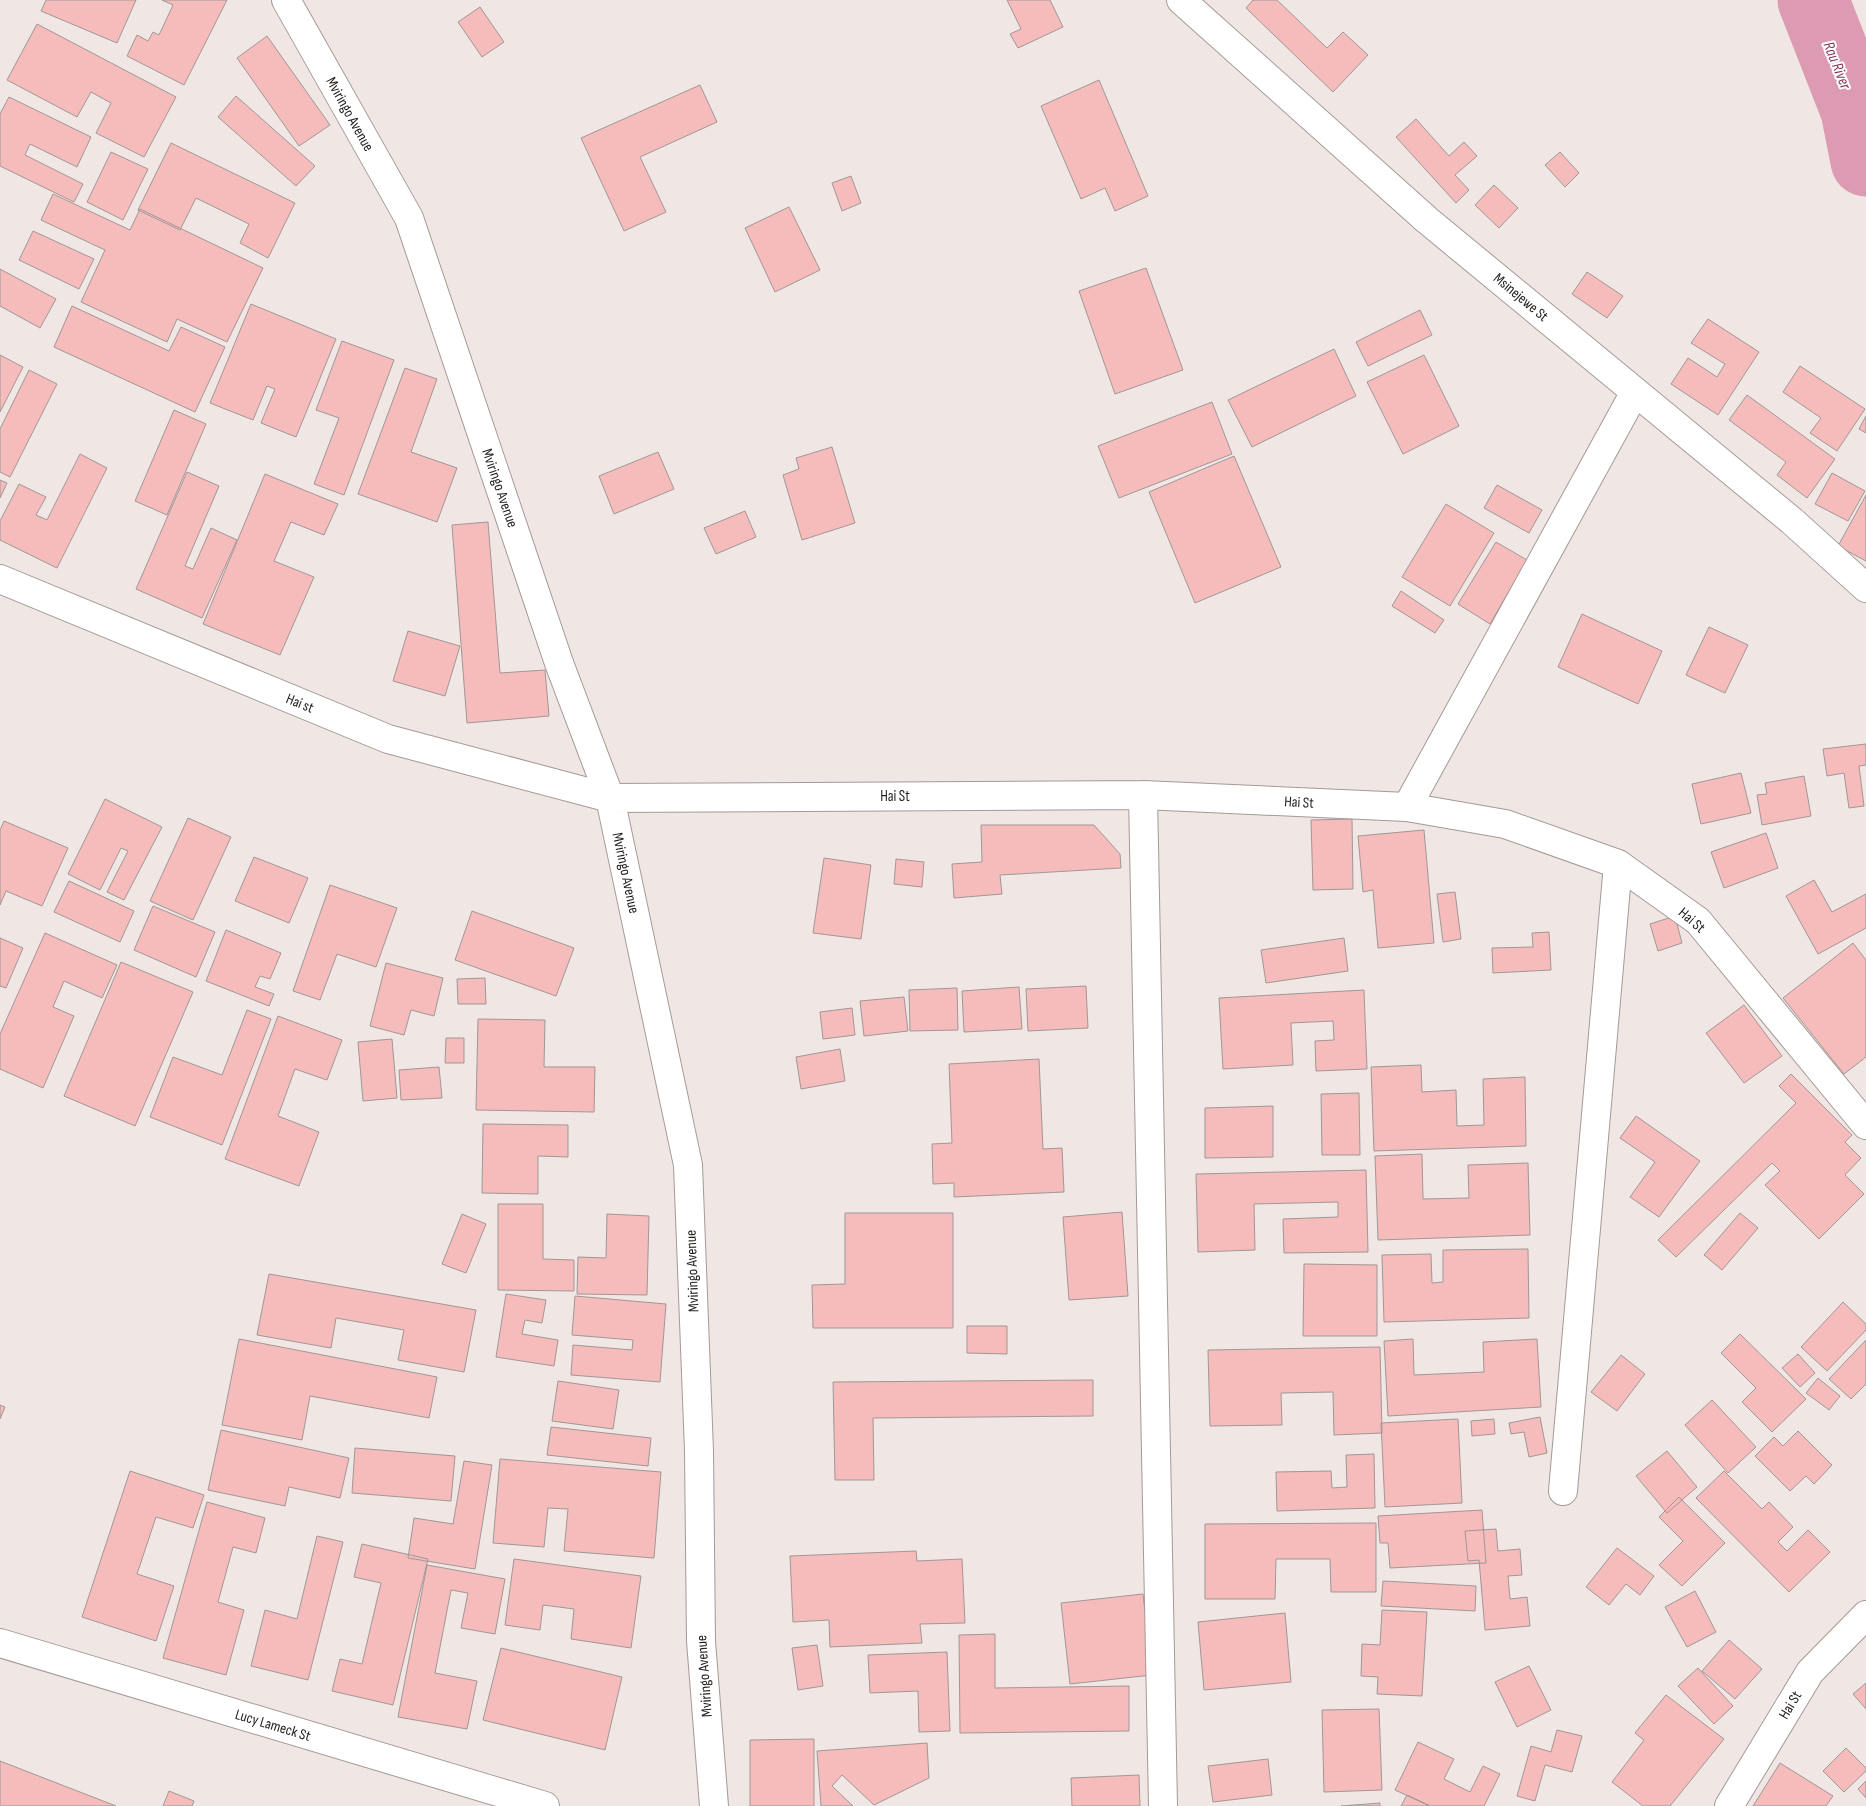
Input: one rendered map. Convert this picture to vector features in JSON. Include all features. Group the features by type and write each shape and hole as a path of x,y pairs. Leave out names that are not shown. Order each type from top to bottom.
{"street":[{"name":"Mviringo Avenue","path":"286,0 408,218 559,663 610,798 688,1165 699,1451 701,1641 714,1806"},
{"name":"Msinejewe St","path":"1182,0 1427,220 1792,521 1866,588"},
{"path":"1407,807 1635,392"},
{"name":"Hai st","path":"0,579 388,739 610,798"},
{"name":"Hai St","path":"610,798 1143,795 1407,807 1505,824 1618,864 1698,921 1866,1126"},
{"path":"1143,795 1163,1806"},
{"path":"1563,1491 1618,864"},
{"name":"Hai St","path":"1729,1806 1810,1672 1866,1615"},
{"name":"Lucy Lameck St","path":"0,1643 545,1806"}],"building":[{"path":"46,0 136,0 117,43 41,11"},
{"path":"162,0 227,0 184,85 127,56 137,35 148,41 153,32 159,35 173,5"},
{"path":"1007,0 1050,0 1063,27 1018,48 1010,34 1021,29"},
{"path":"1253,0 1277,0 1327,48 1343,32 1368,55 1333,92 1246,8"},
{"path":"480,7 504,42 482,57 458,22"},
{"path":"37,24 176,97 144,157 96,133 111,103 91,92 77,117 7,80"},
{"path":"267,36 330,125 299,146 237,58"},
{"path":"1099,80 1148,196 1115,211 1105,188 1081,199 1041,106"},
{"path":"700,85 717,122 640,157 666,212 624,231 581,138"},
{"path":"236,96 315,166 296,186 218,117"},
{"path":"9,97 91,137 77,167 30,144 25,155 83,184 74,202 0,166 0,114"},
{"path":"1416,119 1449,156 1464,142 1477,156 1455,175 1469,190 1456,203 1396,137"},
{"path":"171,143 295,203 268,258 240,243 249,224 196,198 180,230 138,210"},
{"path":"111,152 148,169 123,220 87,202"},
{"path":"1560,152 1579,173 1565,187 1545,165"},
{"path":"851,176 861,203 842,211 832,183"},
{"path":"1494,185 1518,208 1499,228 1475,205"},
{"path":"53,194 130,230 140,209 263,268 227,342 177,319 167,342 81,302 105,250 41,220"},
{"path":"789,207 820,270 775,292 745,228"},
{"path":"33,231 94,259 79,289 19,260"},
{"path":"1146,268 1183,370 1115,394 1079,291"},
{"path":"0,269 56,299 40,328 0,306"},
{"path":"1587,272 1623,296 1607,318 1572,294"},
{"path":"251,304 336,339 296,437 261,423 275,389 267,386 253,420 210,403"},
{"path":"72,306 169,351 181,327 225,347 195,412 54,347"},
{"path":"1420,310 1432,335 1368,366 1356,342"},
{"path":"1708,319 1759,352 1718,415 1671,384 1688,358 1717,377 1725,364 1691,343"},
{"path":"342,341 394,360 344,495 314,484 339,418 316,410"},
{"path":"1334,349 1356,396 1252,447 1228,400"},
{"path":"0,355 23,367 0,412"},
{"path":"1424,355 1459,426 1403,454 1367,382"},
{"path":"1800,366 1865,409 1837,451 1810,433 1821,418 1783,392"},
{"path":"405,368 437,379 411,452 457,468 437,522 358,494"},
{"path":"29,370 57,384 10,477 0,472 0,429"},
{"path":"1747,395 1835,459 1807,498 1777,475 1786,462 1729,420"},
{"path":"1212,402 1232,454 1119,498 1098,446"},
{"path":"174,410 206,424 167,515 135,501"},
{"path":"1866,416 1866,433 1859,429"},
{"path":"832,447 855,523 802,540 783,475 799,469 796,458"},
{"path":"658,452 674,489 614,514 599,476"},
{"path":"80,454 107,468 57,568 0,540 0,521 19,484 46,497 36,515 47,520"},
{"path":"1234,456 1281,567 1195,603 1149,492"},
{"path":"187,472 219,486 185,566 193,569 211,528 237,540 202,618 136,589"},
{"path":"1832,473 1865,491 1848,521 1815,504"},
{"path":"265,474 338,504 324,535 291,522 274,561 314,577 280,655 203,624"},
{"path":"0,480 7,483 0,498"},
{"path":"1497,485 1542,510 1529,533 1484,508"},
{"path":"1866,495 1866,561 1838,546"},
{"path":"1446,504 1494,533 1450,606 1402,577"},
{"path":"745,511 756,537 716,554 704,528"},
{"path":"488,522 500,673 545,670 549,716 467,723 452,525"},
{"path":"1496,542 1527,560 1490,624 1458,604"},
{"path":"1401,591 1444,620 1435,633 1392,606"},
{"path":"1582,614 1662,651 1638,704 1558,667"},
{"path":"1709,627 1748,645 1725,693 1686,675"},
{"path":"408,631 460,646 445,696 393,681"},
{"path":"1866,744 1866,765 1859,766 1864,806 1849,808 1844,773 1827,776 1823,749"},
{"path":"1741,773 1751,813 1701,824 1692,784"},
{"path":"1804,776 1811,816 1762,825 1757,795 1767,794 1765,783"},
{"path":"105,799 162,827 124,900 107,892 128,851 121,848 100,890 68,874"},
{"path":"188,818 231,837 193,920 150,901"},
{"path":"1352,819 1353,889 1313,890 1311,820"},
{"path":"4,821 68,848 42,906 6,891 0,905 0,830"},
{"path":"981,825 1094,825 1120,854 1121,868 1000,875 1002,894 954,898 952,864 982,862"},
{"path":"1424,830 1434,943 1378,948 1373,890 1363,892 1358,836"},
{"path":"1766,833 1778,868 1724,888 1711,852"},
{"path":"254,857 308,878 289,923 235,901"},
{"path":"824,858 871,865 861,939 813,933"},
{"path":"896,859 924,862 922,887 894,884"},
{"path":"1814,880 1832,912 1866,894 1866,928 1818,954 1786,896"},
{"path":"69,881 134,911 120,942 54,912"},
{"path":"330,885 397,908 376,967 337,954 320,1000 293,991"},
{"path":"1455,892 1461,939 1443,942 1437,894"},
{"path":"153,906 215,932 196,977 134,950"},
{"path":"472,911 574,948 556,996 455,960"},
{"path":"1675,916 1682,943 1658,951 1650,924"},
{"path":"226,930 281,953 270,979 260,976 255,987 274,994 269,1006 206,981"},
{"path":"1549,932 1551,970 1493,973 1492,948 1533,947 1532,933"},
{"path":"45,933 117,965 102,998 64,981 53,1007 74,1016 43,1088 0,1069 0,1034"},
{"path":"0,938 23,948 6,988 0,986"},
{"path":"1344,938 1348,971 1266,983 1261,950"},
{"path":"1853,943 1866,960 1866,1057 1844,1074 1783,998"},
{"path":"121,962 193,992 135,1126 64,1096"},
{"path":"386,963 443,978 434,1016 411,1010 404,1035 370,1026"},
{"path":"485,978 486,1004 458,1004 457,979"},
{"path":"1086,986 1088,1028 1028,1031 1026,989"},
{"path":"1019,987 1022,1029 964,1032 962,991"},
{"path":"957,988 958,1030 910,1031 909,990"},
{"path":"1364,990 1367,1069 1316,1071 1315,1041 1334,1040 1333,1021 1291,1023 1293,1065 1223,1069 1219,998"},
{"path":"904,997 908,1031 864,1036 860,1001"},
{"path":"1744,1005 1782,1056 1744,1083 1706,1033"},
{"path":"852,1008 855,1035 823,1039 820,1012"},
{"path":"247,1010 271,1019 222,1145 150,1117 173,1057 222,1075"},
{"path":"278,1016 342,1040 327,1080 295,1069 278,1116 319,1132 299,1186 225,1159"},
{"path":"478,1019 545,1020 544,1067 595,1067 594,1112 476,1110"},
{"path":"446,1038 464,1038 464,1063 445,1063"},
{"path":"392,1039 397,1098 363,1101 358,1042"},
{"path":"840,1049 845,1081 801,1089 796,1057"},
{"path":"1039,1059 1043,1149 1062,1148 1064,1192 954,1197 954,1183 933,1184 932,1144 952,1143 949,1064"},
{"path":"1421,1065 1422,1092 1456,1090 1457,1126 1484,1125 1483,1079 1525,1077 1526,1146 1374,1151 1371,1067"},
{"path":"439,1067 442,1098 401,1100 399,1070"},
{"path":"1791,1074 1852,1135 1845,1142 1861,1158 1845,1175 1864,1194 1819,1239 1765,1185 1780,1171 1772,1163 1676,1257 1658,1240 1796,1103 1779,1086"},
{"path":"1359,1093 1360,1155 1322,1155 1321,1094"},
{"path":"1273,1106 1273,1157 1205,1158 1205,1108"},
{"path":"1636,1116 1700,1161 1659,1217 1630,1197 1655,1162 1620,1138"},
{"path":"483,1124 568,1125 568,1157 538,1156 538,1194 482,1193"},
{"path":"1422,1154 1423,1199 1469,1198 1468,1165 1528,1163 1530,1235 1378,1240 1375,1156"},
{"path":"1366,1170 1368,1252 1284,1253 1283,1219 1338,1217 1338,1202 1254,1204 1255,1250 1198,1252 1196,1174"},
{"path":"498,1204 543,1204 543,1259 574,1260 574,1291 498,1290"},
{"path":"1122,1212 1128,1296 1069,1300 1063,1217"},
{"path":"845,1213 953,1213 953,1328 813,1328 812,1285 845,1284"},
{"path":"1740,1213 1758,1228 1722,1270 1704,1255"},
{"path":"462,1214 486,1224 466,1273 442,1264"},
{"path":"607,1214 649,1216 647,1295 577,1294 578,1257 606,1258"},
{"path":"1528,1249 1529,1318 1384,1322 1382,1255 1431,1254 1432,1283 1443,1282 1443,1250"},
{"path":"1304,1264 1377,1265 1377,1336 1303,1336"},
{"path":"269,1274 476,1310 464,1372 398,1360 404,1330 336,1318 331,1348 257,1335"},
{"path":"506,1294 546,1300 542,1323 525,1320 522,1334 558,1340 554,1366 496,1357"},
{"path":"575,1296 666,1304 660,1382 571,1375 573,1345 632,1350 633,1340 572,1335"},
{"path":"1843,1302 1866,1324 1866,1330 1827,1371 1801,1347"},
{"path":"967,1326 1007,1326 1007,1354 967,1353"},
{"path":"1740,1334 1806,1399 1772,1432 1742,1402 1756,1388 1721,1353"},
{"path":"239,1339 437,1377 429,1418 310,1396 302,1440 222,1425"},
{"path":"1413,1339 1414,1375 1484,1372 1483,1342 1537,1339 1541,1407 1388,1416 1384,1341"},
{"path":"1866,1340 1866,1384 1851,1399 1829,1379"},
{"path":"1380,1347 1382,1433 1334,1435 1333,1392 1281,1393 1282,1425 1210,1426 1208,1350"},
{"path":"1798,1354 1815,1373 1800,1387 1782,1368"},
{"path":"1621,1355 1645,1374 1617,1411 1591,1392"},
{"path":"1818,1378 1840,1396 1829,1410 1806,1393"},
{"path":"1093,1380 1093,1416 873,1418 874,1480 835,1480 833,1382"},
{"path":"558,1381 619,1390 613,1429 552,1421"},
{"path":"1712,1400 1756,1447 1728,1473 1685,1425"},
{"path":"0,1405 5,1407 0,1419"},
{"path":"1540,1417 1547,1453 1529,1457 1524,1432 1511,1434 1509,1423"},
{"path":"1458,1419 1462,1503 1385,1507 1381,1423"},
{"path":"1494,1419 1495,1434 1472,1436 1471,1421"},
{"path":"551,1427 651,1438 648,1466 547,1455"},
{"path":"221,1430 349,1458 340,1498 289,1487 285,1506 208,1490"},
{"path":"1798,1431 1832,1465 1814,1484 1806,1476 1790,1491 1755,1456 1774,1437 1783,1446"},
{"path":"355,1448 455,1456 451,1501 352,1493"},
{"path":"1667,1451 1697,1487 1667,1513 1636,1476"},
{"path":"1374,1454 1375,1508 1277,1511 1276,1472 1331,1471 1332,1488 1347,1487 1346,1455"},
{"path":"500,1459 661,1472 654,1558 564,1551 568,1509 548,1508 544,1547 493,1543"},
{"path":"464,1461 492,1465 475,1569 408,1558 414,1518 453,1524"},
{"path":"130,1471 204,1495 193,1528 156,1517 137,1574 174,1586 156,1641 82,1617"},
{"path":"1724,1471 1762,1509 1769,1502 1793,1527 1778,1542 1787,1551 1808,1530 1830,1552 1789,1592 1696,1498"},
{"path":"1679,1497 1725,1543 1682,1586 1659,1565 1683,1541 1659,1517"},
{"path":"207,1502 265,1518 256,1553 233,1547 218,1602 244,1610 226,1675 163,1658"},
{"path":"1482,1510 1486,1563 1390,1568 1388,1543 1380,1543 1378,1516"},
{"path":"1376,1523 1376,1592 1331,1592 1330,1559 1276,1559 1275,1599 1205,1599 1205,1524"},
{"path":"1496,1529 1498,1551 1520,1549 1522,1575 1508,1576 1510,1599 1527,1597 1530,1626 1485,1630 1479,1560 1468,1561 1465,1531"},
{"path":"317,1536 343,1542 308,1680 251,1666 265,1610 297,1619"},
{"path":"362,1544 428,1559 393,1705 332,1691 340,1659 362,1664 381,1583 354,1577"},
{"path":"1617,1548 1654,1576 1640,1595 1626,1584 1609,1605 1586,1587"},
{"path":"916,1551 917,1561 962,1559 965,1623 920,1624 922,1643 830,1647 829,1620 793,1622 790,1556"},
{"path":"514,1559 641,1576 631,1648 571,1639 574,1609 543,1605 540,1630 505,1625"},
{"path":"427,1565 505,1579 495,1634 461,1628 468,1593 451,1590 435,1673 477,1681 467,1729 398,1717"},
{"path":"1383,1581 1476,1586 1475,1611 1381,1606"},
{"path":"1695,1591 1716,1632 1687,1647 1665,1607"},
{"path":"1143,1594 1152,1675 1070,1684 1061,1603"},
{"path":"1382,1610 1427,1612 1422,1696 1377,1694 1378,1677 1361,1676 1362,1644 1380,1645"},
{"path":"1285,1613 1291,1682 1204,1690 1198,1622"},
{"path":"995,1634 995,1688 1129,1686 1129,1731 960,1733 959,1635"},
{"path":"1729,1640 1762,1669 1735,1699 1702,1671"},
{"path":"817,1645 823,1686 798,1690 792,1648"},
{"path":"501,1648 622,1677 605,1750 483,1720"},
{"path":"947,1652 950,1731 919,1732 918,1691 870,1693 868,1655"},
{"path":"1529,1666 1551,1710 1517,1727 1495,1682"},
{"path":"1698,1668 1733,1706 1714,1724 1678,1686"},
{"path":"1866,1683 1866,1709 1853,1694"},
{"path":"1666,1695 1724,1739 1670,1806 1643,1806 1612,1782 1644,1740 1635,1733"},
{"path":"1379,1709 1382,1790 1324,1792 1322,1710"},
{"path":"1557,1730 1582,1736 1572,1772 1545,1765 1535,1801 1517,1796 1531,1746 1551,1752"},
{"path":"814,1739 814,1806 750,1806 750,1740"},
{"path":"1418,1742 1454,1759 1444,1779 1470,1792 1483,1766 1500,1774 1484,1806 1430,1806 1395,1790"},
{"path":"927,1743 929,1778 874,1805 842,1775 832,1786 853,1806 821,1806 817,1751"},
{"path":"1846,1748 1866,1768 1866,1771 1844,1792 1823,1771"},
{"path":"1268,1759 1272,1795 1213,1802 1208,1766"},
{"path":"0,1761 116,1806 0,1806"},
{"path":"1780,1763 1833,1796 1826,1806 1753,1806"},
{"path":"1139,1775 1140,1806 1072,1806 1071,1778"},
{"path":"1866,1781 1866,1798 1858,1789"},
{"path":"169,1791 194,1801 192,1806 163,1806"},
{"path":"1407,1795 1430,1806 1401,1806"},
{"path":"1380,1803 1380,1806 1341,1806"}],"waterway":[{"name":"Rau River","path":"1813,0 1856,110 1866,161"}]}
